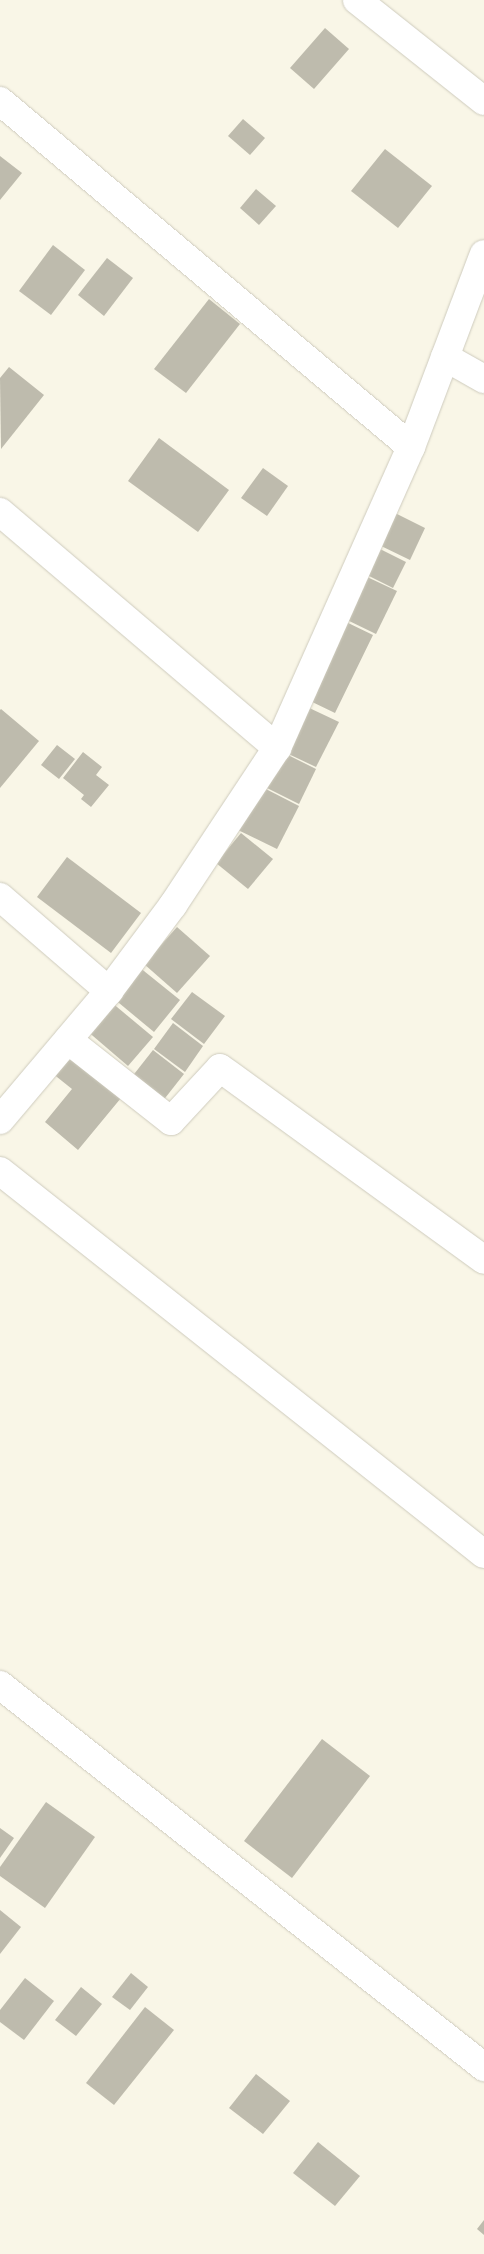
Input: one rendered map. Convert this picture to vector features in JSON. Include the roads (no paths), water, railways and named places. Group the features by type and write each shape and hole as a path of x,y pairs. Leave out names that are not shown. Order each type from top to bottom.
{"street":[{"path":"357,0 484,101"},
{"path":"0,101 411,447"},
{"path":"0,1120 109,991 173,905 277,748 411,447 484,254"},
{"path":"445,357 484,379"},
{"path":"0,512 277,748"},
{"path":"0,897 109,991"},
{"path":"68,1040 172,1121 220,1068 484,1260"},
{"path":"0,1171 484,1554"},
{"path":"0,1685 484,2068"}]}
